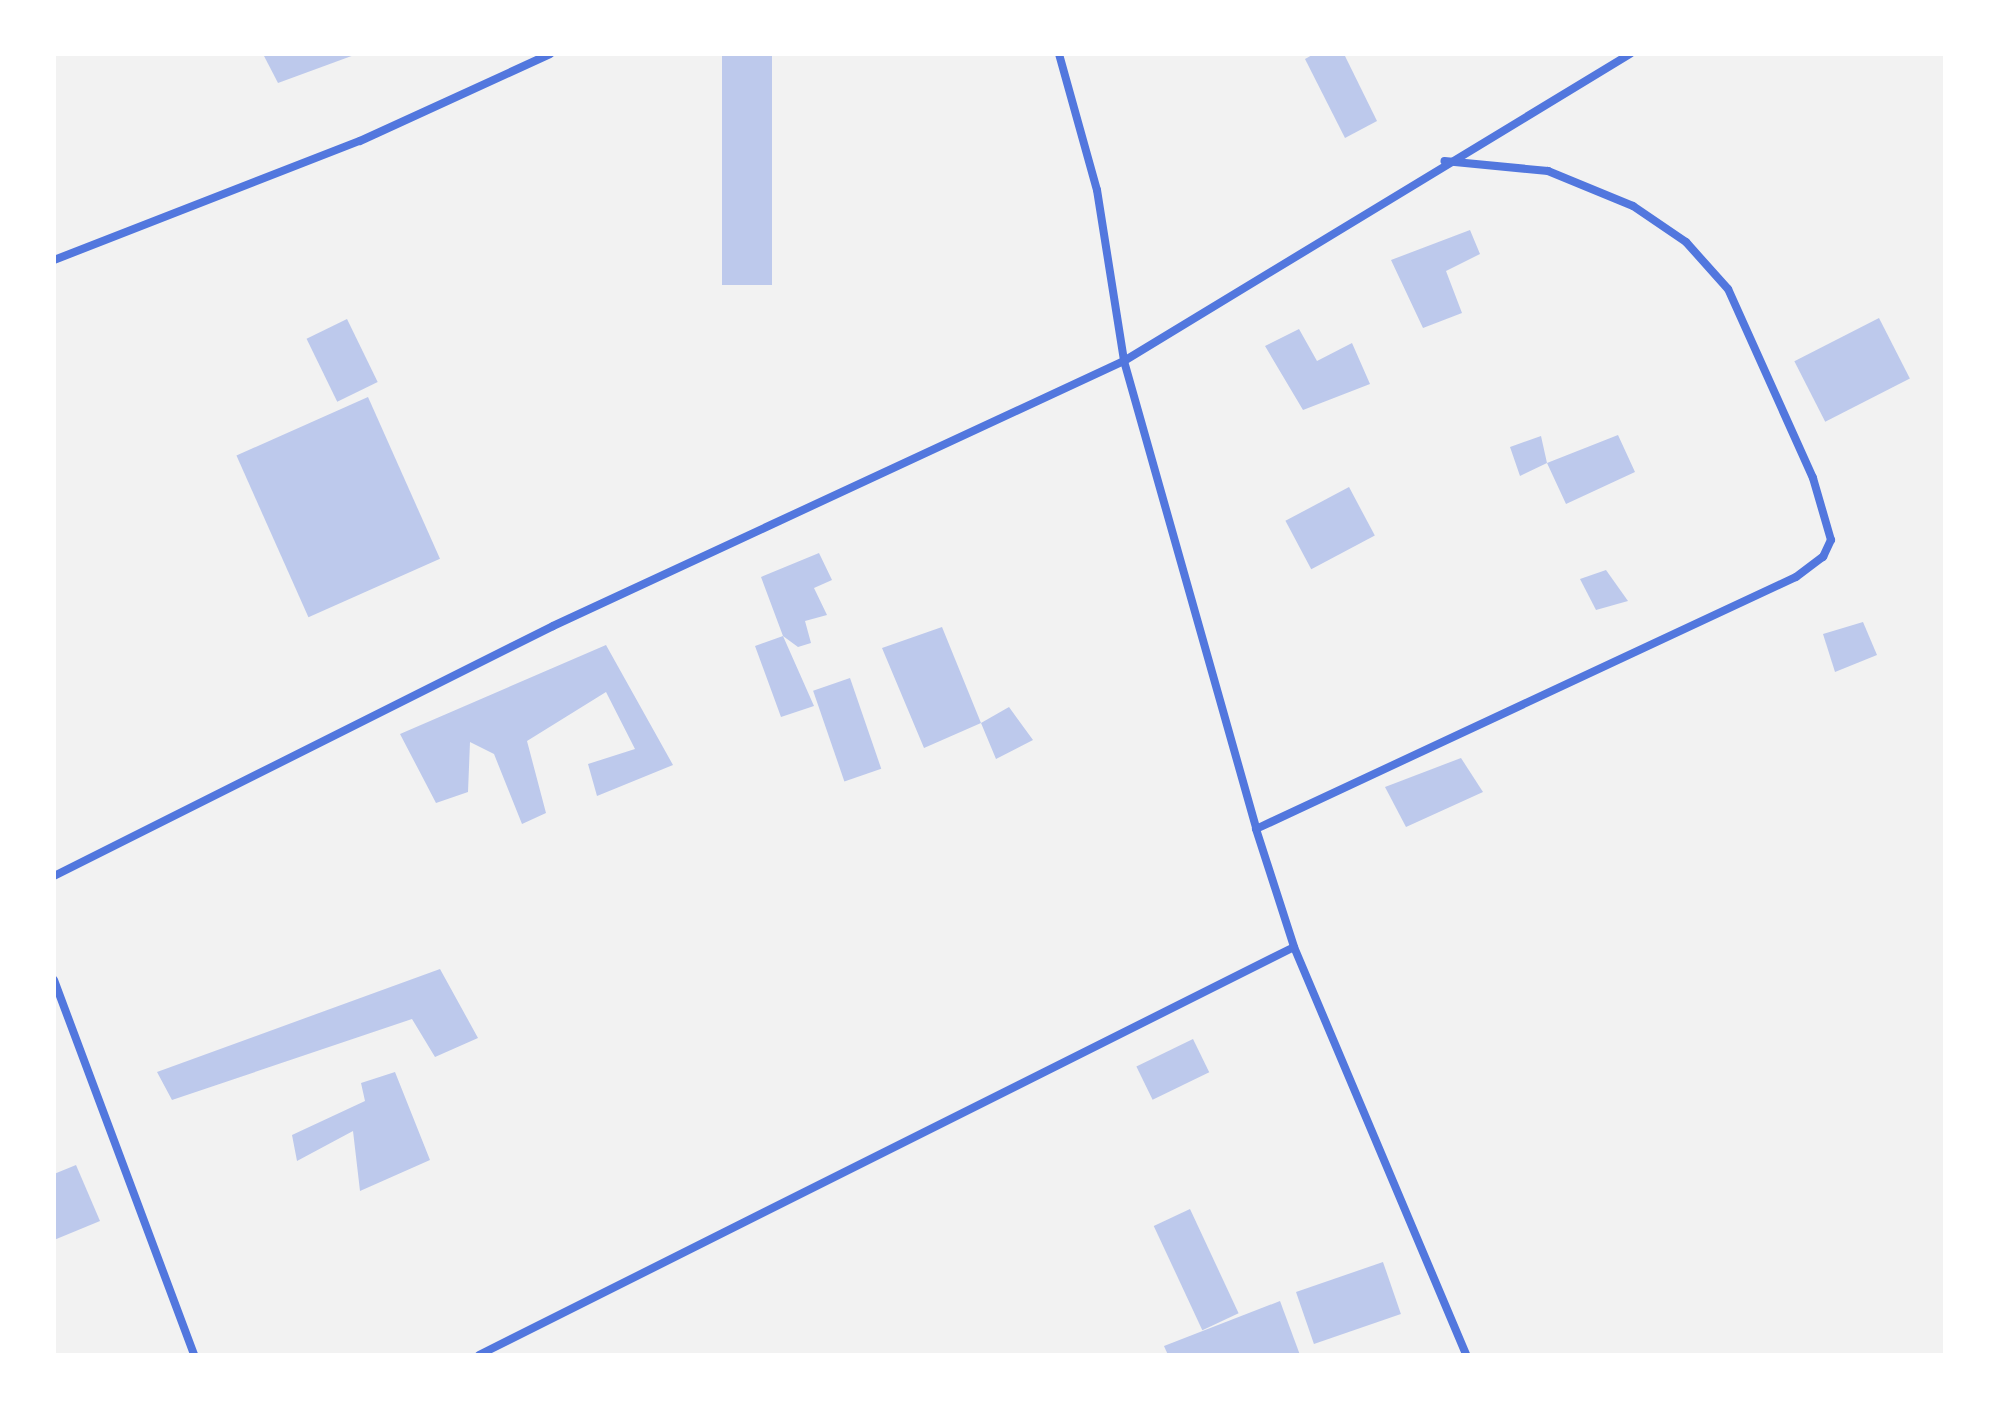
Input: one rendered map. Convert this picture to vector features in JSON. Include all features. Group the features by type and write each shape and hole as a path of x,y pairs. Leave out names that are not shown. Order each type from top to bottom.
{"street":[{"path":"54,260 360,141 550,54"},
{"path":"1059,54 1097,190 1124,361 1256,829 1294,947 1466,1355"},
{"path":"54,876 553,626 1124,361 1444,161 1630,54"},
{"path":"1256,829 1796,577 1823,557 1831,540 1813,478 1728,289 1686,242 1633,206 1548,171 1444,161"},
{"path":"479,1355 1294,947"},
{"path":"54,980 194,1355"}],"building":[{"path":"263,54 357,54 278,83"},
{"path":"722,54 772,54 772,285 722,285"},
{"path":"1314,54 1344,54 1377,121 1345,138 1305,59"},
{"path":"1470,230 1480,254 1446,271 1462,313 1423,328 1391,260"},
{"path":"1879,318 1910,379 1825,422 1794,361"},
{"path":"347,319 378,382 337,402 307,339"},
{"path":"1299,329 1317,361 1352,343 1370,384 1303,410 1265,346"},
{"path":"368,397 440,559 308,617 236,456"},
{"path":"1618,435 1635,472 1566,504 1547,463"},
{"path":"1541,436 1547,463 1520,476 1510,447"},
{"path":"1349,487 1375,536 1311,569 1285,521"},
{"path":"819,553 832,580 814,588 827,615 805,621 811,643 798,647 783,636 761,577"},
{"path":"1606,570 1628,601 1596,610 1580,579"},
{"path":"1863,622 1877,655 1835,672 1823,634"},
{"path":"942,627 981,723 924,748 882,648"},
{"path":"783,636 814,706 781,717 755,646"},
{"path":"606,645 673,765 597,796 588,764 635,749 606,692 527,741 546,813 522,824 494,754 470,742 468,792 436,803 400,734"},
{"path":"850,678 881,769 844,781 813,691"},
{"path":"1009,707 1033,740 996,759 981,723"},
{"path":"1461,758 1483,792 1406,827 1385,787"},
{"path":"440,969 478,1038 435,1057 412,1019 172,1100 157,1072"},
{"path":"1193,1039 1209,1072 1153,1100 1136,1067"},
{"path":"395,1072 430,1160 360,1191 353,1131 297,1161 292,1135 365,1101 361,1083"},
{"path":"76,1165 100,1221 54,1240 54,1174"},
{"path":"1190,1209 1239,1313 1202,1330 1154,1226"},
{"path":"1383,1262 1401,1314 1314,1344 1296,1292"},
{"path":"1280,1301 1300,1355 1168,1355 1164,1346"}]}
